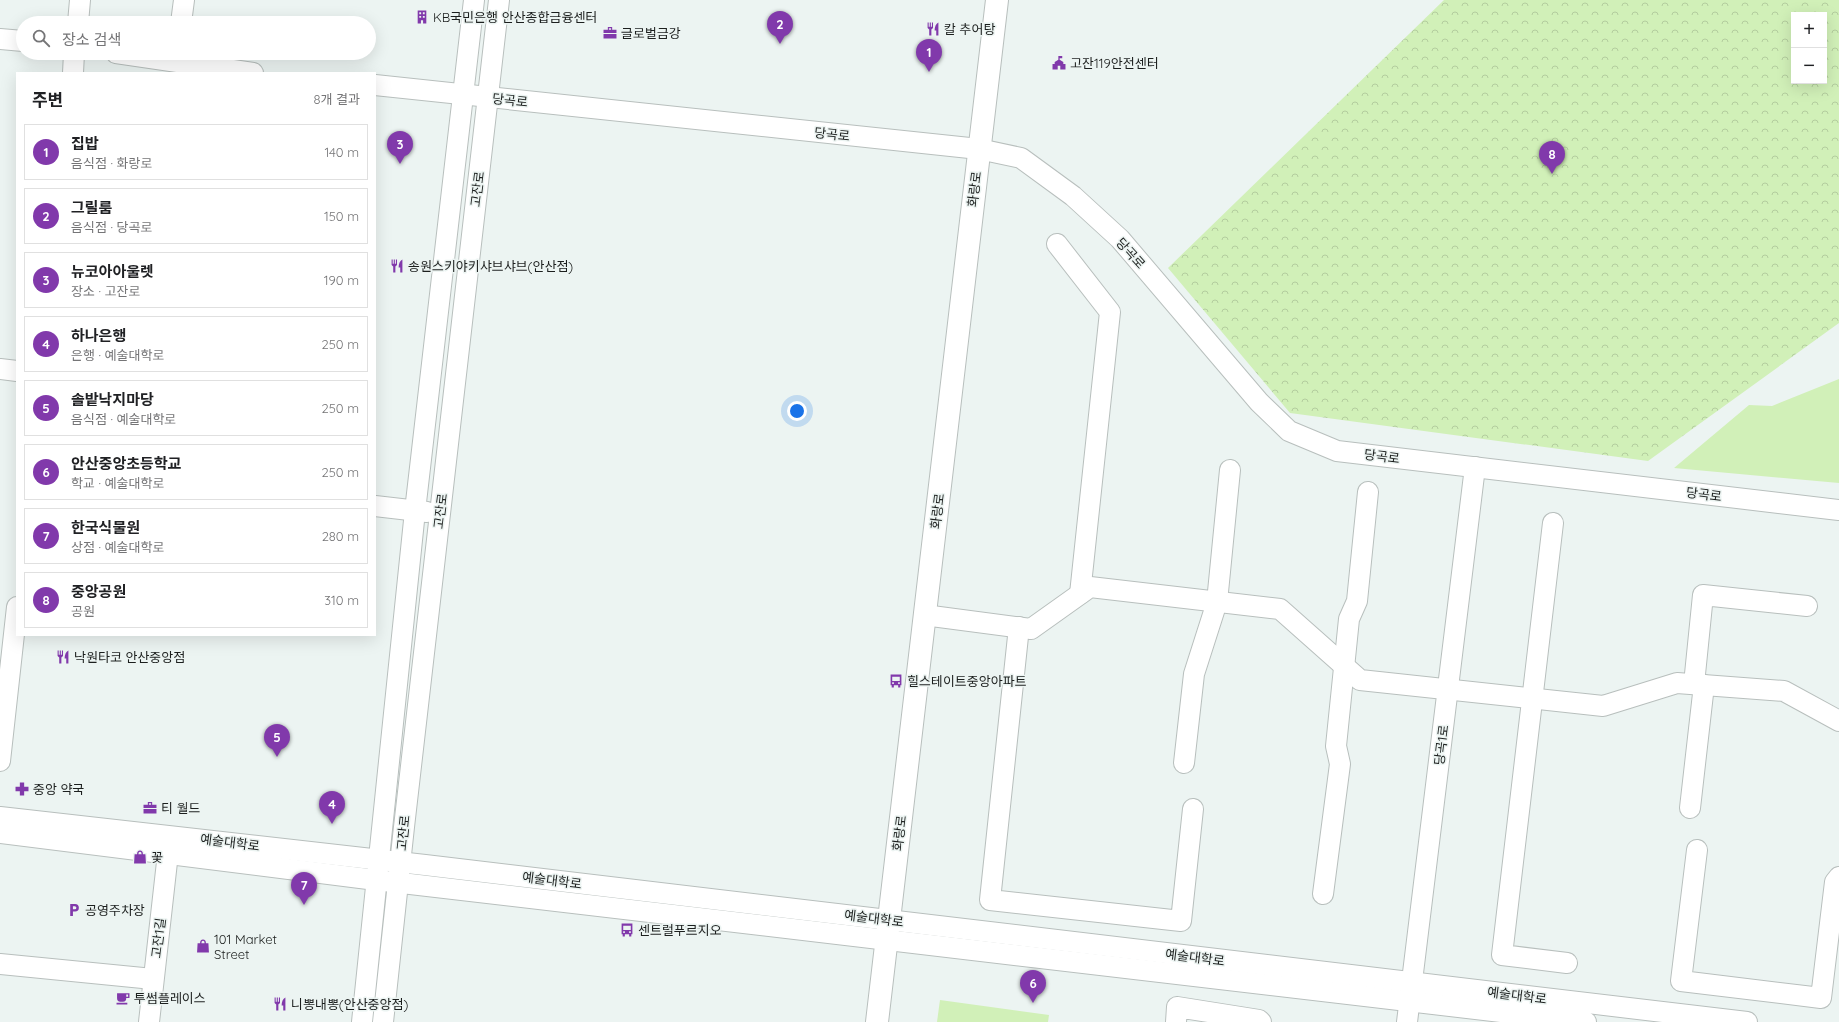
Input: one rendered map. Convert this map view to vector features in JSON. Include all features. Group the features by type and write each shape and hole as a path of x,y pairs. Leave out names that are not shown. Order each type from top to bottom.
{"main road":[{"name":"화랑로","path":"876,1022 997,0"}],"street":[{"path":"79,16 80,0"},
{"path":"182,16 184,0"},
{"name":"고잔로","path":"362,1022 415,511 474,0"},
{"name":"고잔로","path":"383,1022 499,0"},
{"path":"0,39 16,40"},
{"path":"72,72 73,60"},
{"path":"187,60 248,72"},
{"name":"당곡로","path":"376,85 979,149 1021,158 1073,196 1120,240 1259,402 1290,431 1337,451 1839,510"},
{"path":"1057,244 1110,312 1080,594"},
{"path":"0,369 16,370"},
{"name":"당곡1로","path":"1407,1022 1475,467"},
{"path":"1184,763 1194,674 1217,602 1230,470"},
{"path":"1323,894 1340,764 1336,746 1349,619 1357,601 1368,492"},
{"path":"376,506 440,514"},
{"path":"1553,524 1502,955 1567,963"},
{"path":"924,615 1031,629 1090,587 1280,609 1360,680 1603,706 1677,683 1784,691 1839,721"},
{"path":"1690,808 1699,685 1703,595 1806,606"},
{"path":"0,761 5,668 16,612"},
{"path":"1019,627 990,900 1181,921 1193,809"},
{"name":"예술대학로","path":"0,817 400,862 887,930"},
{"name":"예술대학로","path":"0,833 376,880 887,930 1411,992 1747,1022"},
{"path":"1697,850 1681,981 1821,998 1835,882 1839,877"},
{"name":"고잔1길","path":"149,1022 168,853"},
{"path":"0,964 154,979"},
{"name":"예술대학로","path":"1411,992 1586,1022"},
{"path":"1176,1022 1178,1007 1260,1020 1261,1022"}],"green space":[{"path":"1444,0 1839,0 1839,323 1648,461 1290,413 1168,268"},
{"path":"1839,379 1839,483 1674,468 1749,405 1772,406"},
{"path":"940,1000 1049,1015 1048,1022 937,1022"}],"place":[{"name":"KB국민은행 안산종합금융센터","path":"422,17"},
{"name":"칼 추어탕","path":"933,29"},
{"name":"글로벌금강","path":"610,33"},
{"name":"그릴룸","path":"780,44"},
{"name":"고잔119안전센터","path":"1059,63"},
{"name":"집밥","path":"929,72"},
{"name":"뉴코아아울렛","path":"400,164"},
{"name":"중앙공원","path":"1552,174"},
{"name":"송원스키야키샤브샤브(안산점)","path":"397,266"},
{"name":"낙원타코 안산중앙점","path":"63,657"},
{"name":"힐스테이트중앙아파트","path":"896,681"},
{"name":"솔밭낙지마당","path":"277,757"},
{"name":"중앙 약국","path":"22,789"},
{"name":"티 월드","path":"150,808"},
{"name":"하나은행","path":"332,824"},
{"name":"꽃","path":"140,857"},
{"name":"한국식물원","path":"304,905"},
{"name":"공영주차장","path":"74,910"},
{"name":"센트럴푸르지오","path":"627,930"},
{"name":"101 Market Street","path":"203,946"},
{"name":"투썸플레이스","path":"123,998"},
{"name":"안산중앙초등학교","path":"1033,1003"},
{"name":"니뽕내뽕(안산중앙점)","path":"280,1004"}]}
